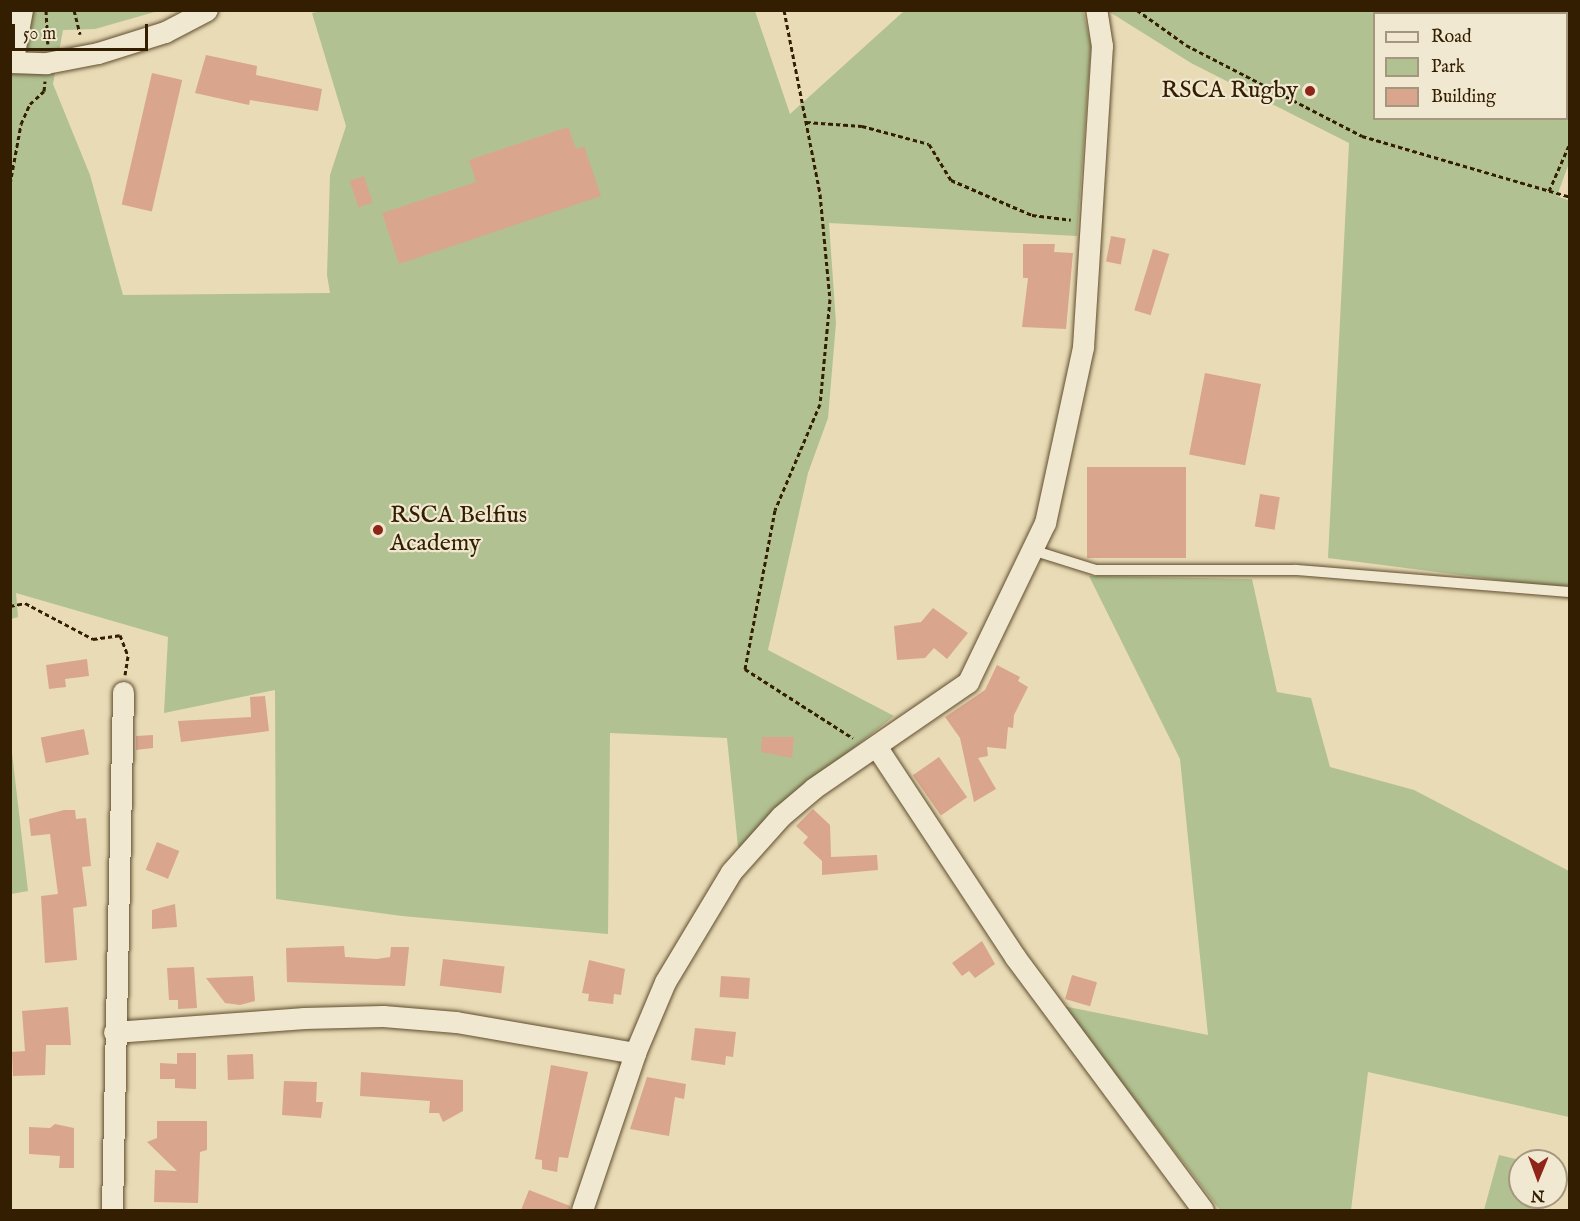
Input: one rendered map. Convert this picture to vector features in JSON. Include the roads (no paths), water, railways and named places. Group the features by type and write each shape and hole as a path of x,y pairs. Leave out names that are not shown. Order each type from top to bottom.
{"street":[{"path":"19,10 10,60 46,63 99,53 165,32 207,10"},
{"path":"582,1210 635,1053 665,982 731,872 781,816 871,749 968,682 1045,523 1083,347 1088,222 1102,46 1096,10"},
{"path":"112,1210 123,692"},
{"path":"871,749 1015,957 1203,1210"},
{"path":"114,1032 383,1016 456,1022 635,1053"}],"lane":[{"path":"1032,550 1096,570 1296,570 1569,592"}],"place":[{"name":"RSCA Rugby","path":"1310,91"},
{"name":"RSCA Belfius Academy","path":"378,530"}]}
